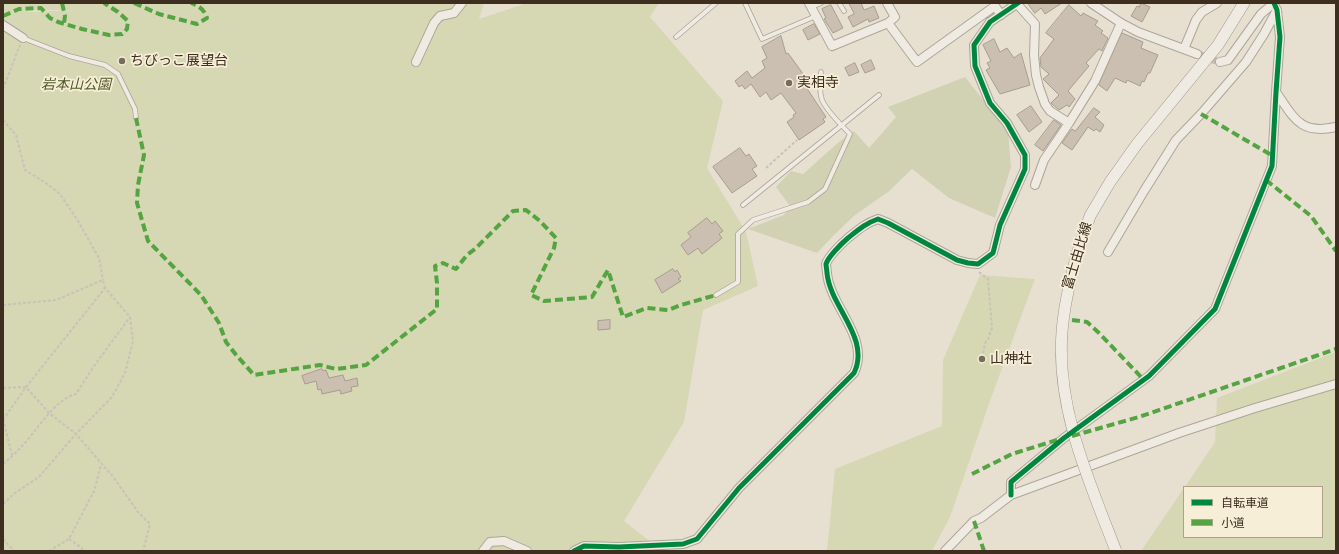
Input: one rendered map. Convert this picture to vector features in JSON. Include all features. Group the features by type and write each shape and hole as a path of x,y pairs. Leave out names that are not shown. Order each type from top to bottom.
{"main road":[{"name":"富士由比線","path":"1116,551 1076,441 1067,406 1062,368 1062,332 1066,302 1076,254 1090,216 1110,182 1137,144 1218,45 1244,3"}],"street":[{"path":"416,62 434,23 440,16 454,13 462,3"},
{"path":"810,5 832,46 888,23 895,17 887,3"},
{"path":"574,551 584,546 619,547 683,544 697,539 739,488 854,373 858,365 859,354 853,334 828,282 826,264 840,244 869,222 878,219 888,222 957,260 968,263 978,264 993,253 1000,225 1025,169 1025,155 1007,123 990,104 975,66 974,45 990,22 1017,3 1035,24 1034,55 1036,75 1045,104 1050,111 1069,123"},
{"path":"1091,3 1121,23 1138,32 1197,54"},
{"path":"1184,49 1196,20 1202,12 1217,3"},
{"path":"1220,62 1228,60 1261,14 1275,5"},
{"path":"1011,495 1011,482 1064,438 1149,376 1215,309 1272,166 1280,37 1275,5"},
{"path":"1108,252 1176,140 1201,114 1246,62 1264,34 1275,5"},
{"path":"888,23 917,62 995,6 1001,15"},
{"path":"1035,185 1044,160 1095,80 1121,23"},
{"path":"3,25 23,38"},
{"path":"1276,92 1301,125 1316,130 1336,127"},
{"path":"945,551 974,522 1011,495 1179,433 1255,408 1336,384"},
{"path":"483,551 490,542 504,541 527,551"}],"lane":[{"path":"676,37 716,3"},
{"path":"745,3 762,39 816,16"},
{"path":"810,5 821,3"},
{"path":"839,3 844,11"},
{"path":"23,38 69,56 105,65 118,74 135,109 136,118"},
{"path":"716,296 738,282 738,234 753,220 808,202 824,189 850,134 841,126 822,99 820,84 821,72"},
{"path":"743,205 879,95"}],"path":[{"path":"3,89 23,38"},
{"path":"3,120 16,135 25,170 60,194 78,221 99,258 105,288 130,317 134,341 125,373 112,397 76,434 39,477 15,493 3,504"},
{"path":"766,168 797,140"},
{"path":"978,271 988,279 992,321 992,328 985,343 983,353"},
{"path":"3,305 56,300 103,280"},
{"path":"12,456 3,419 26,387 105,288"},
{"path":"3,464 23,446 49,413 68,396 76,394 94,366 130,317"},
{"path":"3,388 26,387"},
{"path":"26,387 49,413 76,434 101,465 114,478 138,512 150,524 143,551"},
{"path":"49,551 69,539 94,491 101,465"},
{"path":"3,539 14,551"},
{"path":"69,539 82,548 82,551"}],"green space":[{"name":"岩本山公園","path":"3,3 484,3 479,19 527,3 659,3 650,17 723,101 707,168 746,232 758,286 703,310 684,422 624,521 662,551 3,551","holes":["23,10 77,10 28,12"]},
{"path":"965,77 1008,131 1011,167 995,218 949,198 912,169 888,192 855,215 817,253 748,229 784,215 790,206 776,187 791,171 803,174 839,142 854,131 869,148 896,117 888,107"},
{"path":"980,275 1035,279 991,398 950,517 932,551 827,551 835,469 942,426 943,360"},
{"path":"1336,352 1336,551 1141,551 1183,489 1183,538 1323,538 1323,486 1186,486 1215,442 1217,398"}],"building":[{"path":"849,3 861,3 864,10 874,6 879,18 869,22 868,19 853,27 848,17 854,14"},
{"path":"1028,3 1062,3 1045,14 1041,8 1035,13"},
{"path":"1141,3 1150,7 1142,22 1131,16 1137,6 1139,7"},
{"path":"831,5 843,28 833,33 824,19 826,18 822,9"},
{"path":"1069,5 1081,16 1083,13 1098,21 1095,25 1103,31 1101,33 1108,38 1102,51 1099,49 1086,63 1089,66 1068,91 1075,99 1069,107 1067,105 1059,110 1051,103 1059,95 1043,79 1049,74 1041,67 1040,58 1054,39 1046,33"},
{"path":"814,24 820,34 808,40 803,30"},
{"path":"1122,33 1143,42 1141,48 1158,55 1150,73 1148,73 1144,82 1142,81 1140,86 1127,80 1126,83 1115,78 1107,91 1099,85"},
{"path":"781,36 786,54 788,53 806,78 802,81 826,117 823,119 825,122 799,140 787,122 794,117 793,115 796,113 781,93 771,100 766,92 760,97 751,84 745,89 742,85 739,87 735,81 747,71 752,78 765,68 762,61 767,58 762,47"},
{"path":"994,39 1000,52 1007,48 1014,58 1021,53 1030,85 1000,94 986,70 990,68 987,63 991,61 983,45"},
{"path":"871,60 875,69 865,73 861,65"},
{"path":"855,63 859,72 849,76 845,68"},
{"path":"1031,106 1042,122 1029,132 1017,115"},
{"path":"1094,108 1100,112 1095,117 1104,125 1100,132 1096,129 1094,131 1088,127 1072,150 1062,143 1072,129 1075,131"},
{"path":"1054,120 1061,125 1043,151 1035,145"},
{"path":"740,148 746,156 749,154 757,166 752,169 757,176 732,193 713,167"},
{"path":"707,218 712,224 715,221 723,231 719,234 722,238 702,254 698,248 688,255 681,245 691,237 688,233"},
{"path":"673,269 675,272 677,270 681,277 678,279 681,281 662,293 655,280"},
{"path":"610,320 610,329 598,330 598,321"},
{"path":"322,369 323,371 326,370 329,378 343,375 345,381 357,378 358,386 351,387 352,391 341,394 340,390 322,394 321,389 318,390 316,381 305,384 302,376"}],"tunnel":[{"path":"1197,54 1220,62"}],"marked path":[{"path":"62,3 65,16 64,23"},
{"path":"3,16 19,9 41,8 50,18 58,22 109,35 122,34 127,29 128,21 104,3"},
{"path":"134,3 159,14 197,24 207,18 201,8 191,3"},
{"path":"1201,114 1273,156"},
{"path":"136,118 144,155 138,185 137,203 148,241 201,295 219,323 226,342 254,375 320,365 336,369 366,365 437,309 437,283 435,266 443,263 456,269 467,255 513,211 526,210 540,221 556,238 554,248 531,295 544,301 592,297 608,270 623,317 647,308 668,310 716,295"},
{"path":"1266,180 1311,216 1336,251"},
{"path":"1072,320 1087,322 1144,380"},
{"path":"1072,436 1139,417 1336,349"},
{"path":"972,474 1012,454 1057,440"},
{"path":"974,521 984,551"}],"cycle path":[{"path":"574,551 584,546 619,547 683,544 697,539 739,488 854,373 858,360 854,335 830,286 826,264 829,258 839,247 862,227 878,219 957,260 968,263 978,264 993,253 1000,225 1025,169 1025,155 1007,123 990,103 975,66 974,45 990,22 1018,3"},
{"path":"1011,495 1011,482 1064,438 1149,376 1215,309 1272,166 1280,37 1277,10 1274,3"}],"place":[{"name":"ちびっこ展望台","path":"122,61"},
{"name":"実相寺","path":"789,83"},
{"name":"山神社","path":"982,359"}]}
